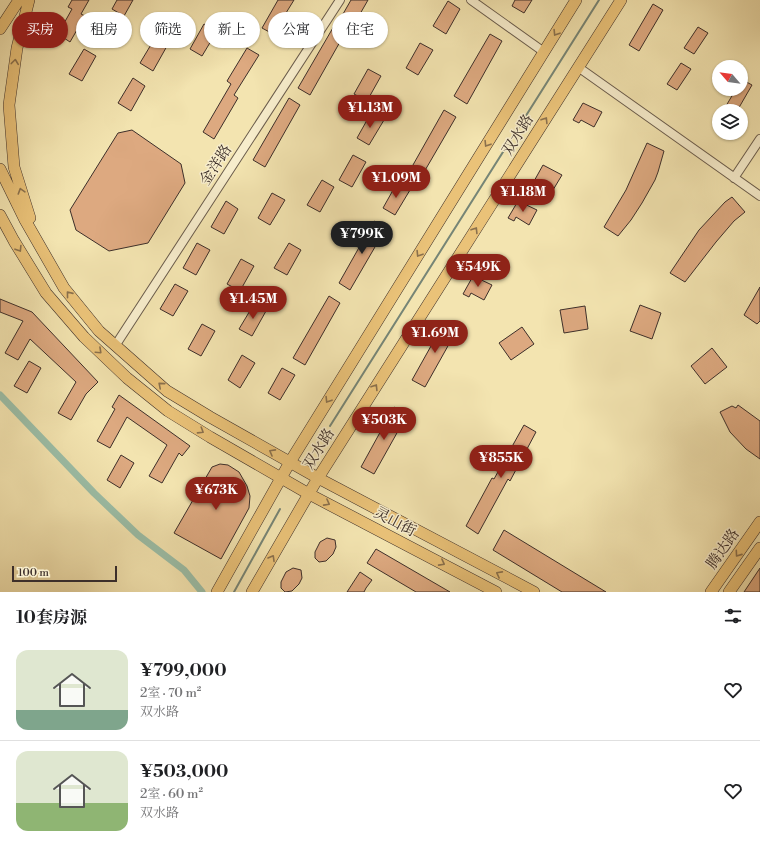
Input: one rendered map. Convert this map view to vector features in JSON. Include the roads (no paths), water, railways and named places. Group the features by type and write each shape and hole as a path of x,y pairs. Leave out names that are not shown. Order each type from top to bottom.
{"main road":[{"path":"0,29 19,0"},
{"path":"29,0 17,48 9,105 14,167 37,241"},
{"name":"双水路","path":"218,590 280,477 576,0"},
{"name":"双水路","path":"252,592 318,478 621,0"},
{"path":"0,169 37,241"},
{"name":"灵山街","path":"0,215 46,293 84,337 127,378 168,411 309,494 496,592"},
{"name":"灵山街","path":"37,241 64,288 99,331 114,346 167,391 318,478 534,592"},
{"name":"腾达路","path":"711,592 760,522"},
{"name":"腾达路","path":"729,592 760,548"}],"street":[{"name":"金洋路","path":"114,346 340,0"},
{"path":"471,0 544,52"},
{"path":"578,67 760,196"},
{"path":"734,178 760,139"}],"waterway":[{"path":"330,426 599,0"},
{"path":"0,395 94,493 138,535 184,570 202,592"},
{"path":"234,592 280,509"}]}
